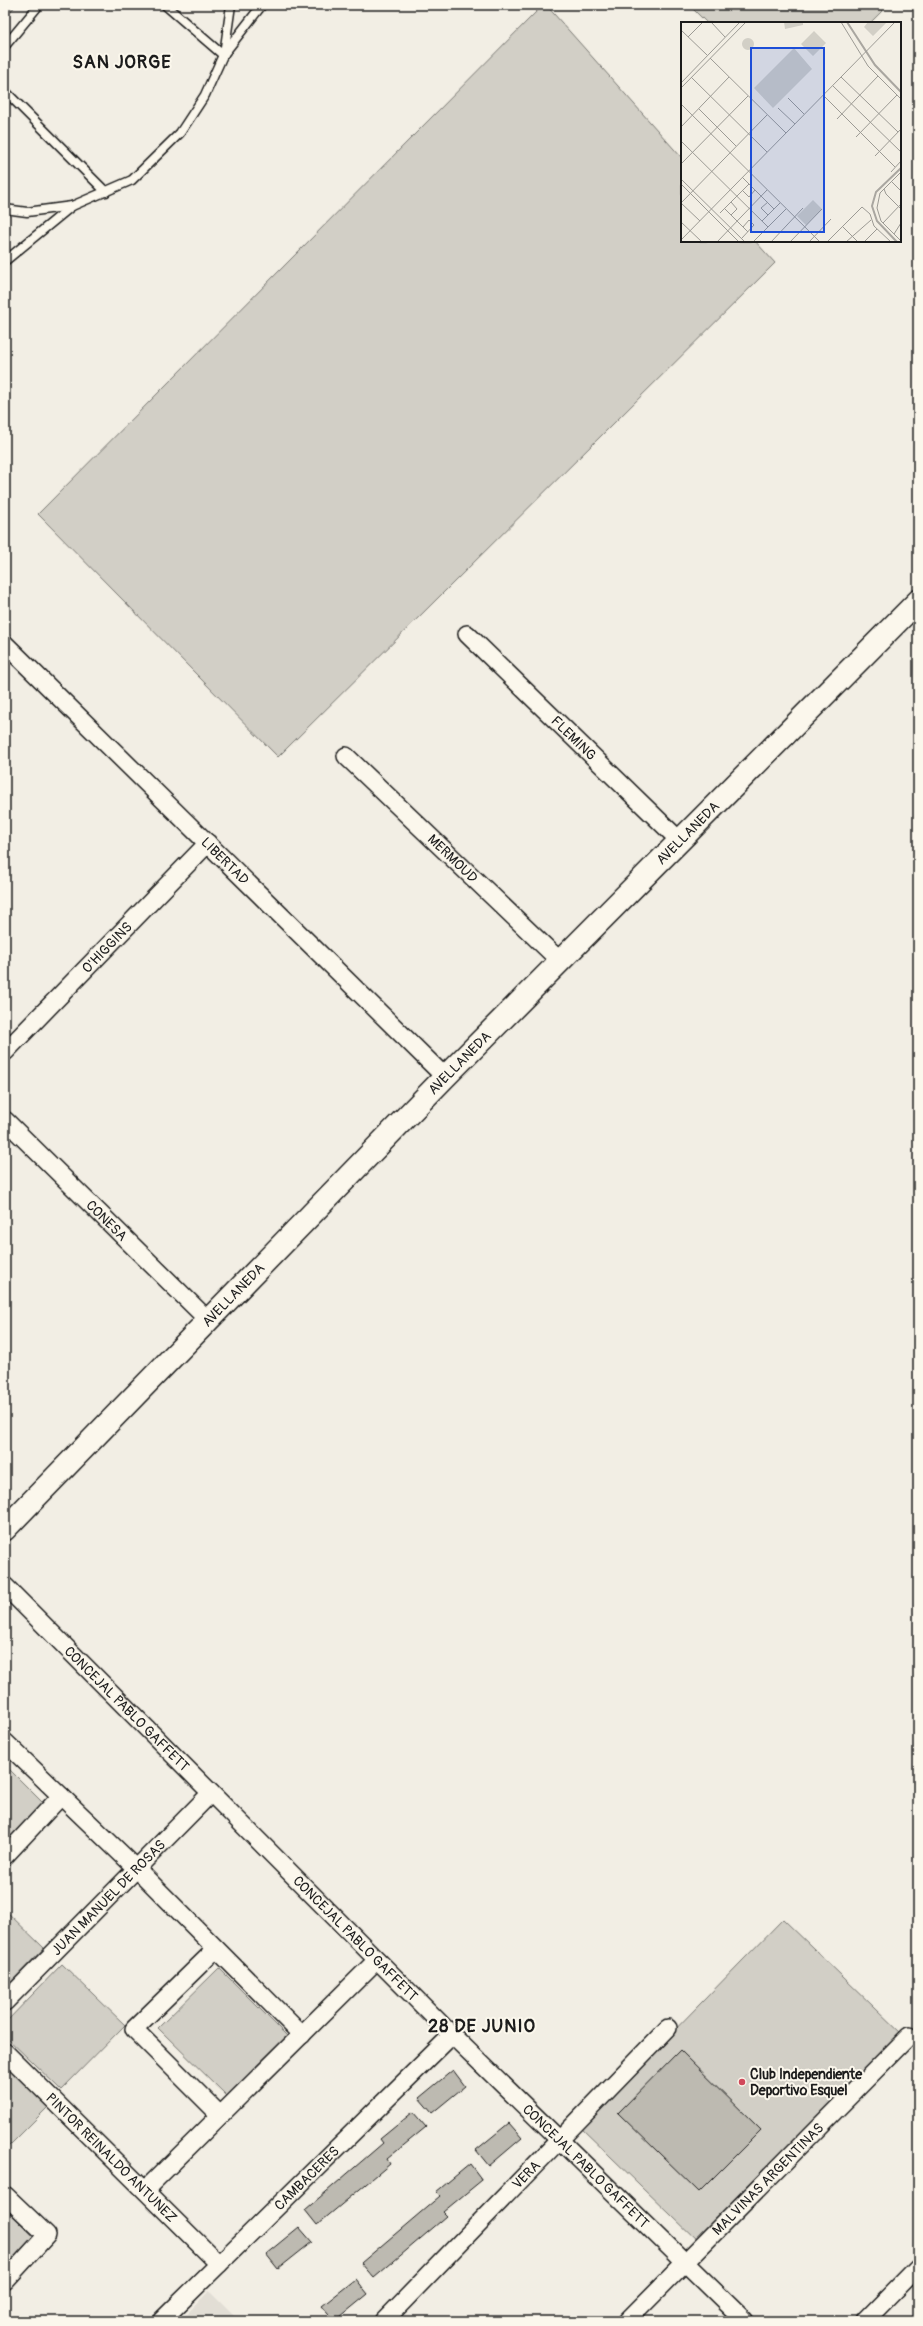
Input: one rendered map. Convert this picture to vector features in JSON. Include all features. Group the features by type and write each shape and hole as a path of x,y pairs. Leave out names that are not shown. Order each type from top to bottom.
{"street":[{"name":"AVELLANEDA","path":"5,1529 445,1077 918,602"},
{"name":"FLEMING","path":"467,634 680,841"},
{"name":"LIBERTAD","path":"5,644 445,1077"},
{"name":"MERMOUD","path":"346,756 560,961"},
{"name":"O'HIGGINS","path":"5,1052 208,843"},
{"name":"CONESA","path":"5,1120 208,1320"},
{"name":"CONCEJAL PABLO GAFFETT","path":"5,1586 452,2035 745,2321"},
{"path":"5,1742 137,1869 302,2035"},
{"name":"JUAN MANUEL DE ROSAS","path":"5,2002 211,1793"},
{"path":"5,1856 61,1796"},
{"path":"216,1949 134,2029 220,2115"},
{"path":"145,2190 377,1960"},
{"name":"VERA","path":"384,2321 668,2028"},
{"name":"CAMBACERES","path":"161,2321 452,2035"},
{"name":"MALVINAS ARGENTINAS","path":"627,2321 909,2036"},
{"name":"PINTOR REINALDO ANTUNEZ","path":"5,2052 219,2264"},
{"path":"5,2195 47,2235 5,2281"},
{"path":"865,2321 918,2267"}],"lane":[{"path":"5,46 40,5"},
{"path":"165,5 223,55"},
{"path":"223,55 232,5"},
{"path":"5,210 27,212 72,206 132,180 180,133 205,95 223,55 262,5"},
{"path":"5,91 106,192"},
{"path":"5,261 72,206"}],"shaded area":[{"path":"5,5 16,5 5,18"},
{"path":"543,5 546,5 681,157 681,242 756,242 775,263 278,757 38,514"},
{"path":"689,5 888,5 871,22 706,22"},
{"path":"5,1765 44,1804 5,1843"},
{"path":"5,1910 44,1948 5,1988"},
{"name":"Club Independiente Deportivo Esquel","path":"783,1919 904,2036 701,2244 580,2127"},
{"path":"62,1964 125,2025 61,2090 5,2036 5,2023"},
{"path":"219,1968 287,2036 227,2096 158,2028"},
{"path":"5,2065 48,2107 5,2150"},
{"path":"5,2208 36,2239 5,2270"},
{"path":"209,2291 239,2321 180,2321"}],"building":[{"name":"Club Independiente Deportivo Esquel","path":"680,2050 761,2130 699,2192 618,2113"},
{"path":"453,2070 465,2086 432,2113 419,2098"},
{"path":"413,2112 426,2127 387,2159 390,2164 317,2225 305,2210 383,2143 380,2139"},
{"path":"509,2123 522,2138 489,2166 476,2150"},
{"path":"470,2164 482,2180 443,2212 447,2216 374,2278 361,2263 440,2196 436,2192"},
{"path":"299,2227 312,2242 278,2269 266,2254"},
{"path":"356,2279 368,2294 335,2321 322,2306"}],"place":[{"name":"Club Independiente Deportivo Esquel","path":"742,2082"}],"district":[{"name":"SAN JORGE","path":"122,62"},
{"name":"28 DE JUNIO","path":"482,2026"}]}
